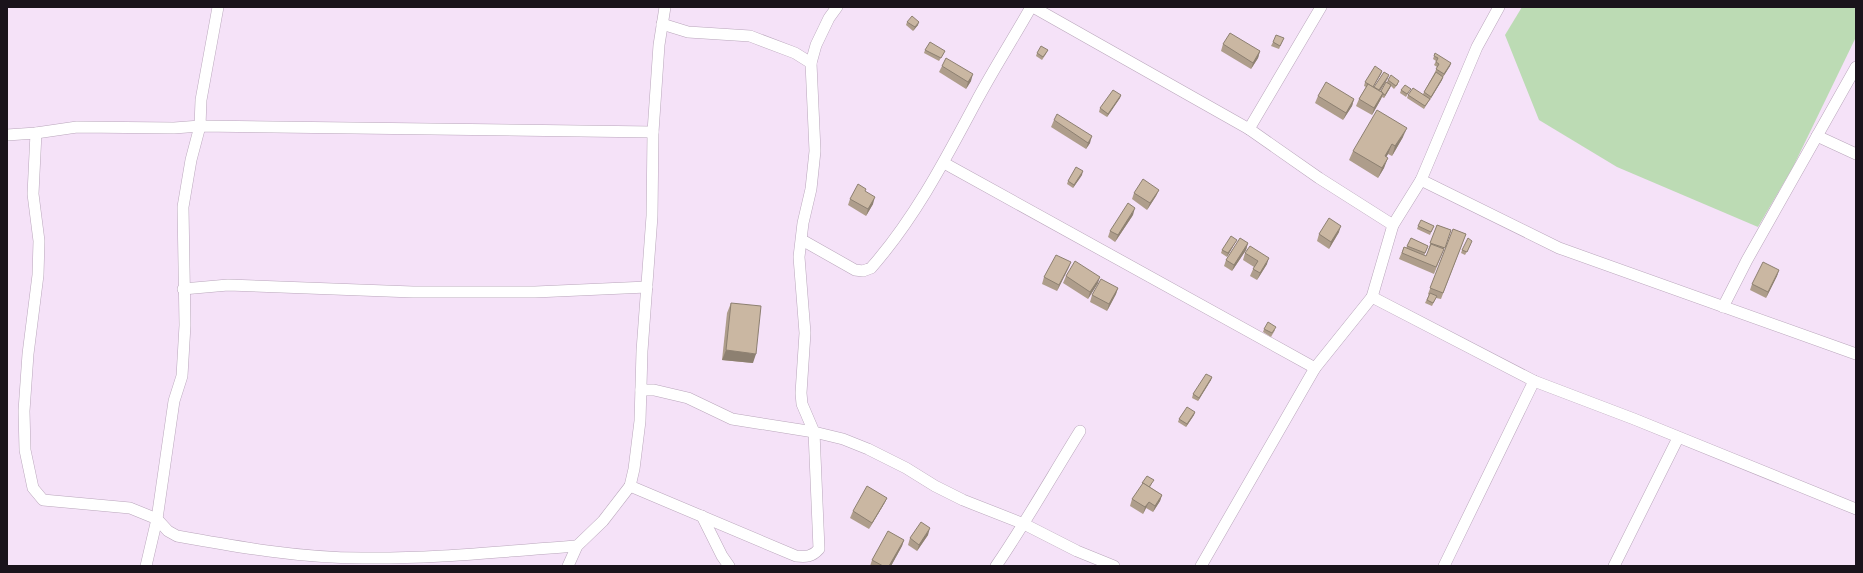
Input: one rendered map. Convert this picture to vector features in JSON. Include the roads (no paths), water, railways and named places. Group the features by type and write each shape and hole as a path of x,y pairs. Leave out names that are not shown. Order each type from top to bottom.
{"street":[{"path":"146,566 157,518 174,401 182,376 185,325 183,289 183,206 191,160 200,126 201,100 218,7"},
{"path":"568,566 577,546 603,521 630,486 638,442 653,187 653,132 662,24 665,7"},
{"path":"630,486 796,556 806,557 814,555 819,549 814,432 802,404 801,393 805,333 798,257 802,240 803,222 811,189 815,151 811,63 816,45 829,18 838,7"},
{"path":"802,240 855,270 864,271 871,268 906,226 944,163 977,100 1032,7 1250,129 1319,178 1393,225"},
{"path":"1250,129 1321,7"},
{"path":"1201,566 1315,368 1372,297 1393,225 1421,180 1477,47 1499,7"},
{"path":"662,24 688,32 750,36 795,53 811,63"},
{"path":"1723,307 1747,260 1856,67"},
{"path":"7,135 36,133 77,127 174,128 200,126 653,132"},
{"path":"36,133 33,194 39,241 38,275 28,354 24,411 25,450 33,488 43,500 130,508 157,518 168,531 177,536 260,550 360,558 457,556 577,546"},
{"path":"1817,136 1856,154"},
{"path":"944,163 1315,368"},
{"path":"1421,180 1559,248 1856,354"},
{"path":"183,289 228,285 413,292 535,292 648,287"},
{"path":"1372,297 1534,381 1856,509"},
{"path":"1444,566 1534,381"},
{"path":"641,390 654,390 688,398 739,420 814,432 843,439 868,449 963,500 1024,524 1077,551 1114,566"},
{"path":"996,566 1024,524 1048,481 1080,431"},
{"path":"1614,566 1678,438"},
{"path":"702,516 722,556 729,566"}]}
